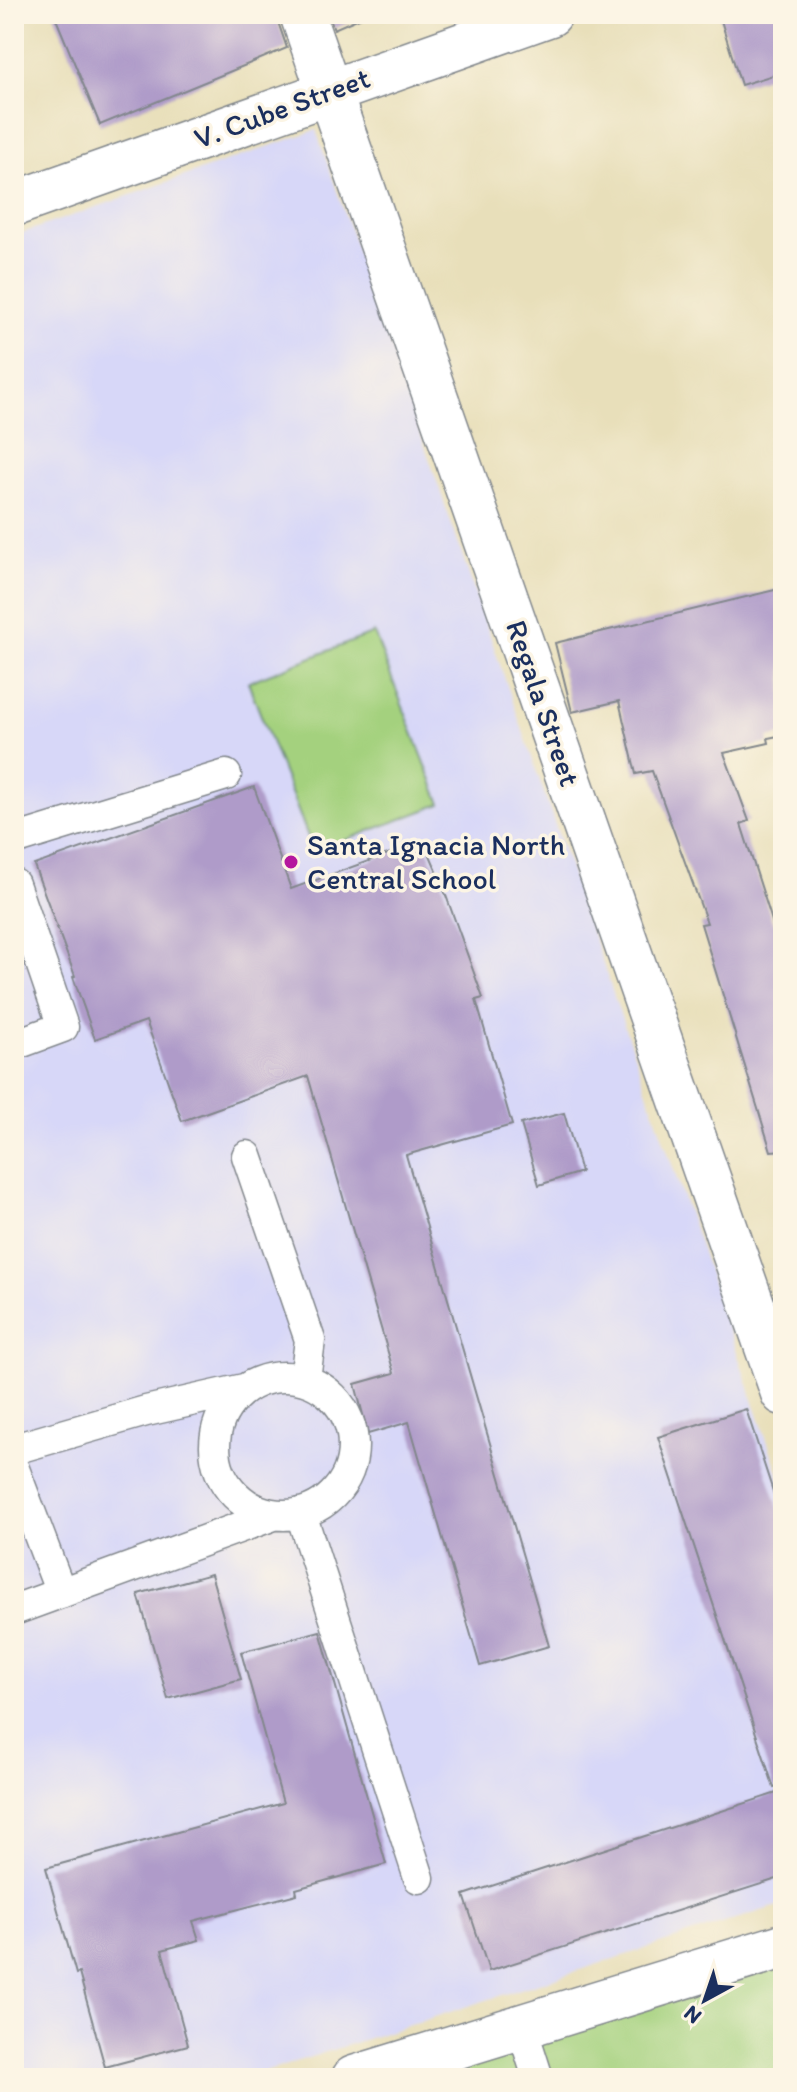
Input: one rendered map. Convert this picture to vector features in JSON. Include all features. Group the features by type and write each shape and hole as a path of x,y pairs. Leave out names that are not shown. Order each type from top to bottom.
{"street":[{"name":"Regala Street","path":"302,14 779,1371"},
{"name":"V. Cube Street","path":"14,204 550,14"},
{"path":"354,2078 783,1946"}],"lane":[{"path":"14,840 226,775"},
{"path":"14,884 63,1027 14,1045"},
{"path":"247,1156 310,1340 305,1379"},
{"path":"14,1449 146,1411 244,1389 269,1378 305,1379 335,1398 353,1431 352,1467 332,1497 14,1610"},
{"path":"244,1389 225,1409 215,1434 216,1462 228,1488 248,1506 288,1514"},
{"path":"14,1469 61,1593"},
{"path":"288,1514 419,1878"},
{"path":"522,2028 538,2078"}],"shaded area":[{"name":"Santa Ignacia North Central School","path":"316,130 783,1487 783,1904 246,2078 14,2078 14,236"}],"green space":[{"path":"374,633 441,804 314,852 248,682"},
{"path":"783,1948 783,2078 372,2078"}],"building":[{"path":"54,14 278,14 287,48 100,125"},
{"path":"328,14 366,14 366,15 334,29"},
{"path":"719,14 783,14 783,72 741,85"},
{"path":"783,588 783,735 768,738 769,743 724,753 749,821 741,824 773,924 783,921 783,1150 771,1151 701,924 707,923 652,771 636,774 619,701 572,712 555,643"},
{"path":"254,787 291,889 424,841 483,998 476,1000 512,1125 406,1155 549,1646 480,1666 409,1422 368,1434 355,1384 394,1373 308,1076 182,1121 146,1021 95,1039 34,865"},
{"path":"564,1113 581,1172 539,1185 521,1124"},
{"path":"746,1409 783,1522 783,1786 774,1788 658,1437"},
{"path":"211,1574 241,1679 168,1699 138,1594"},
{"path":"320,1631 386,1864 296,1889 297,1894 193,1921 199,1940 162,1950 188,2045 105,2067 46,1868 283,1803 241,1652"},
{"path":"783,1791 783,1877 489,1971 464,1895"}],"place":[{"name":"Santa Ignacia North Central School","path":"291,862"}]}
